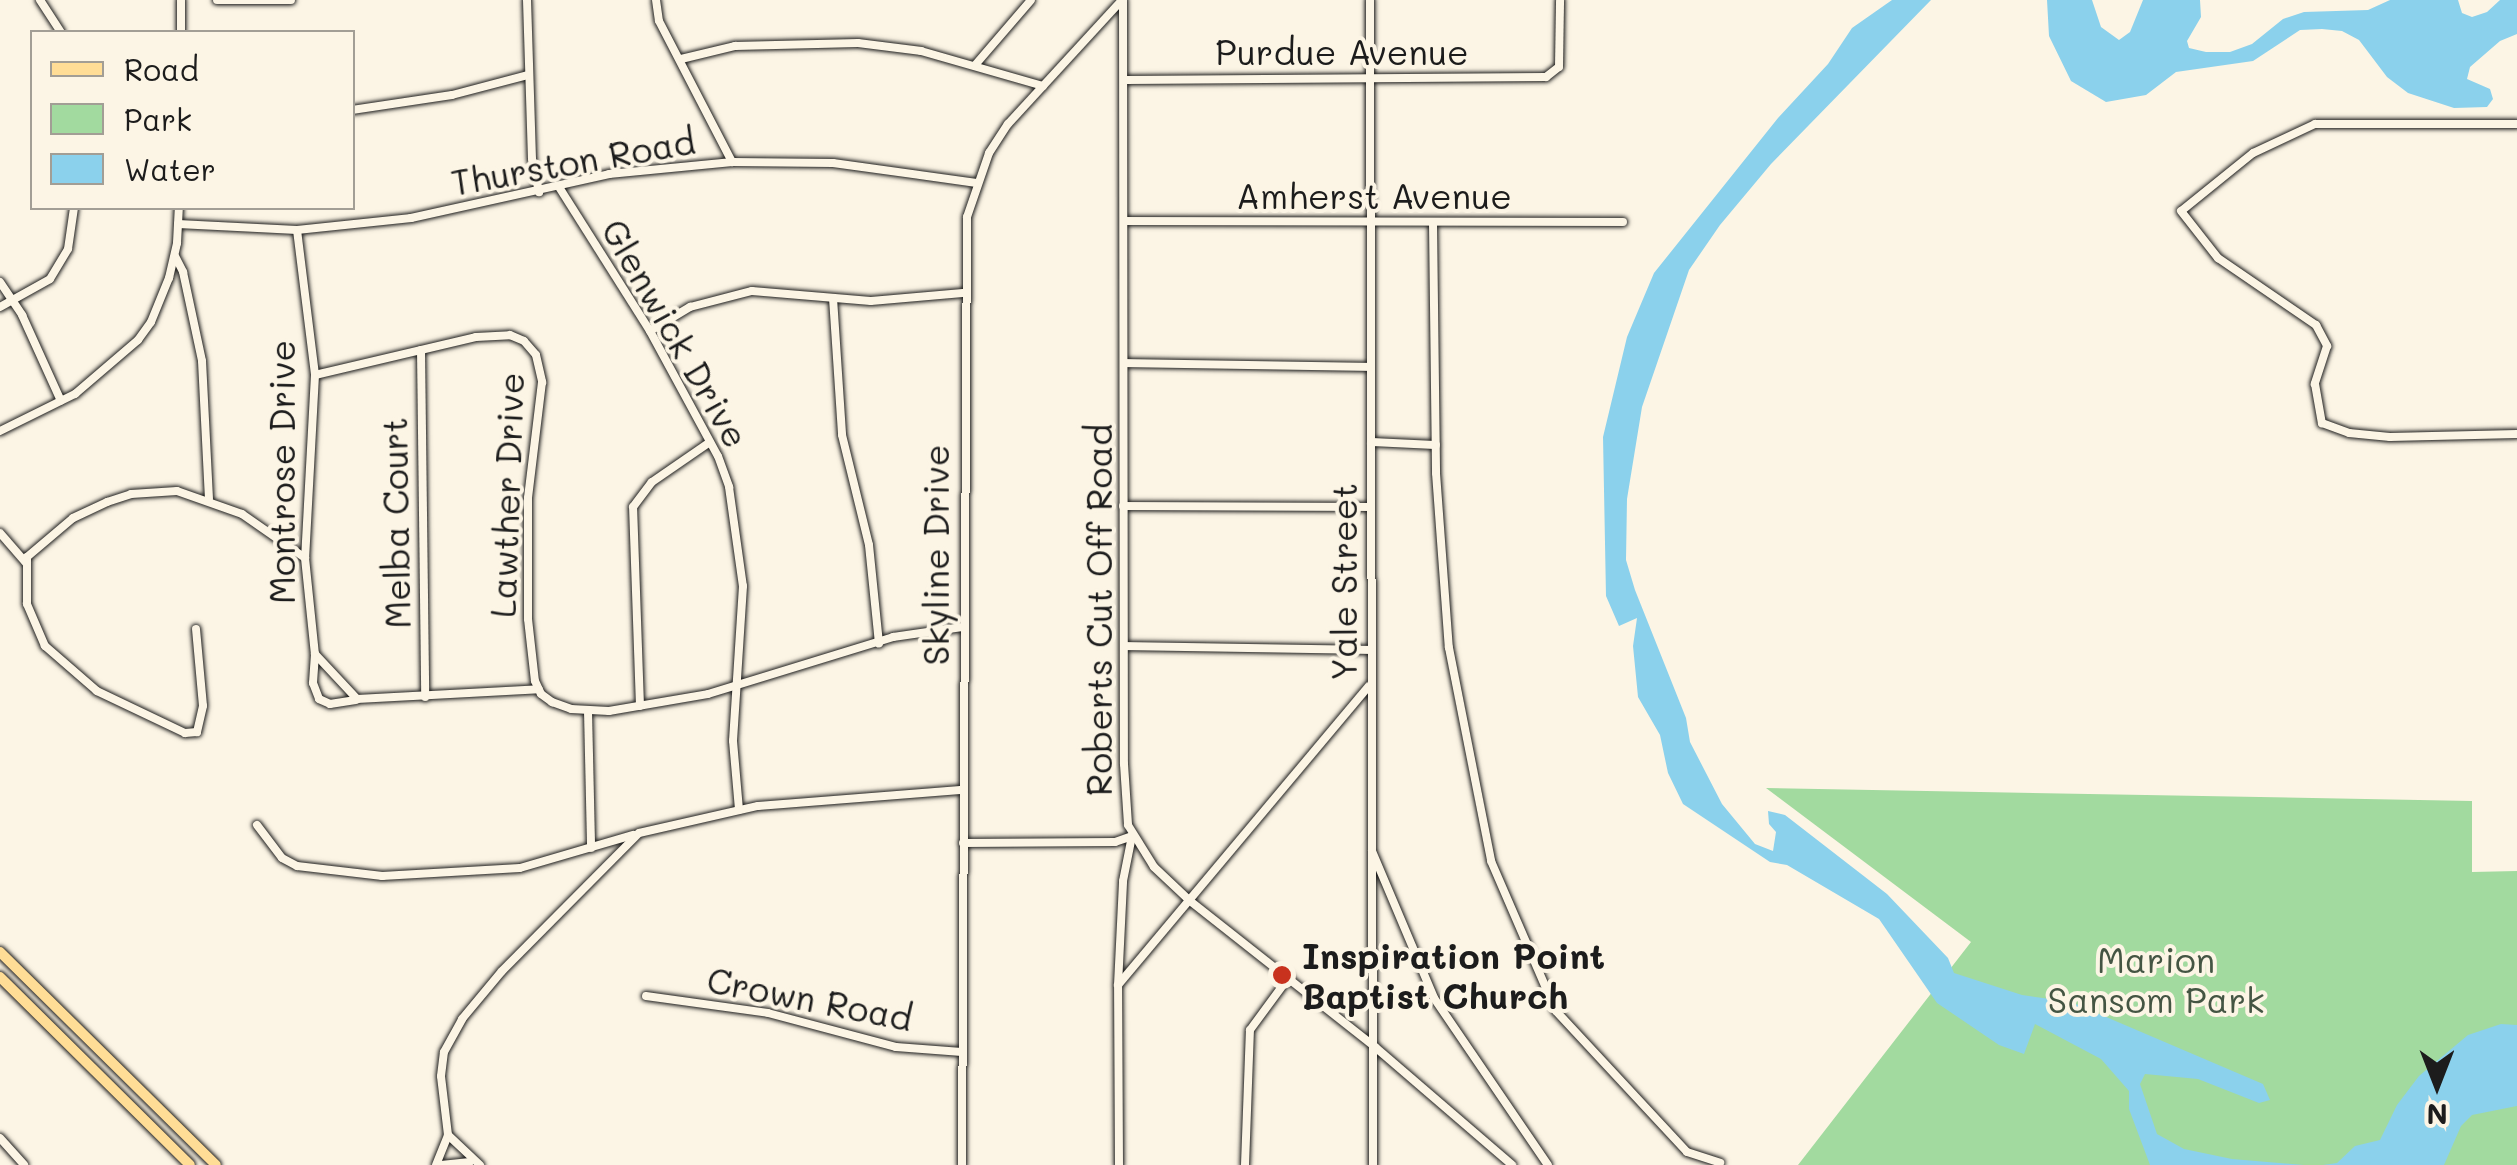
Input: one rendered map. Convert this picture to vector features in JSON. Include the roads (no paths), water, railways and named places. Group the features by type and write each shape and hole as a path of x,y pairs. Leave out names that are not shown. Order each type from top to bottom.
{"main road":[{"path":"0,952 212,1164"},
{"path":"0,977 190,1165"}],"street":[{"path":"40,0 60,30"},
{"path":"181,0 181,30"},
{"path":"217,0 291,0"},
{"path":"527,0 532,159 539,192"},
{"path":"656,0 659,21 682,58 732,162"},
{"path":"976,64 1032,0"},
{"name":"Roberts Cut Off Road","path":"1123,0 1124,797 1132,836 1154,867 1189,900 1289,977 1512,1165"},
{"name":"Skyline Drive","path":"962,1165 965,228 976,184 1008,124 1123,0"},
{"name":"Yale Street","path":"1370,0 1373,1165"},
{"name":"Purdue Avenue","path":"1126,80 1546,77 1556,71 1560,0"},
{"path":"682,58 735,46 858,43 976,64 1043,86"},
{"path":"355,110 452,95 528,75"},
{"path":"2517,124 2315,124 2253,152 2182,211 2218,258 2316,325 2327,346 2315,384 2322,423 2349,433 2390,437 2517,434"},
{"name":"Thurston Road","path":"178,224 297,230 411,218 610,174 732,162 833,163 976,184"},
{"name":"Glenwick Drive","path":"560,187 650,331 730,487 743,586 733,740 739,810"},
{"path":"0,307 50,279 62,262 74,210"},
{"path":"0,432 92,382 138,340 151,322 175,256 178,210"},
{"name":"Amherst Avenue","path":"1125,220 1623,222"},
{"path":"1433,223 1436,445 1449,648 1491,861 1556,1011 1694,1157 1720,1163"},
{"name":"Montrose Drive","path":"297,230 315,375 306,558 315,654 313,684 319,699 330,704 539,689 552,702 588,711 640,706 736,686 879,643 962,627"},
{"path":"175,256 183,272 202,361 208,499"},
{"path":"0,282 62,400"},
{"path":"650,331 690,308 752,291 871,301 964,293"},
{"path":"833,298 842,435 869,544 879,643"},
{"name":"Lawther Drive","path":"315,375 476,337 510,335 524,341 540,361 526,572 532,665 539,689"},
{"name":"Melba Court","path":"421,350 425,697"},
{"path":"1125,363 1372,367"},
{"path":"640,706 634,507 652,482 710,442"},
{"path":"1371,442 1436,445"},
{"path":"26,562 40,542 73,518 130,494 163,492 208,499 242,514 306,558"},
{"path":"1123,506 1371,507"},
{"path":"0,533 26,562 32,622 58,660 97,691 172,729 197,732 203,706 203,675 196,629"},
{"path":"1126,646 1370,650"},
{"name":"Montrose Drive","path":"315,654 357,700"},
{"path":"1118,985 1370,685"},
{"path":"588,711 591,848"},
{"path":"257,825 275,851 297,866 368,875 436,876 520,868 638,833 739,810 827,797 963,790"},
{"path":"477,1164 438,1165 448,1135 440,1076 444,1052 462,1019 502,971 638,833"},
{"path":"963,843 1115,842 1132,836"},
{"path":"1120,1165 1118,985 1123,882 1132,836"},
{"path":"1370,847 1434,998 1548,1165"},
{"path":"1245,1165 1250,1030 1289,977"},
{"name":"Crown Road","path":"646,996 768,1014 896,1047 962,1052"},
{"path":"448,1135 477,1164"},
{"path":"0,1138 24,1165"}],"water":[{"path":"1892,0 1931,0 1771,164 1720,225 1689,270 1642,407 1627,499 1626,560 1635,590 1686,718 1690,742 1722,804 1755,844 1773,851 1776,832 1769,824 1768,811 1785,815 1887,894 1948,958 1954,973 2022,995 2071,1002 2263,1084 2270,1100 2259,1103 2198,1079 2145,1074 2140,1084 2157,1134 2184,1149 2232,1159 2304,1165 2150,1165 2129,1109 2129,1091 2101,1059 2035,1024 2024,1054 1999,1045 1937,1003 1879,919 1787,865 1770,862 1683,804 1668,773 1660,735 1638,697 1633,646 1637,618 1619,626 1606,596 1603,437 1627,337 1654,273 1778,118 1828,64 1852,28"},
{"path":"2047,0 2092,0 2101,27 2119,40 2130,32 2143,0 2200,0 2201,17 2187,41 2189,48 2206,52 2230,52 2252,44 2283,19 2304,12 2368,10 2390,0 2458,0 2462,13 2472,17 2487,12 2500,0 2517,0 2517,34 2500,41 2470,67 2467,79 2490,89 2493,99 2487,107 2454,108 2408,93 2387,77 2359,40 2342,31 2322,29 2300,30 2253,61 2176,72 2146,95 2106,102 2071,81 2049,36"},
{"path":"2501,1024 2517,1025 2517,1106 2472,1115 2461,1126 2444,1165 2323,1165 2337,1163 2355,1146 2380,1140 2397,1105 2419,1076 2468,1035"}],"place":[{"name":"Inspiration Point Baptist Church","path":"1282,975"}],"park label":[{"name":"Marion Sansom Park","path":"2156,979"}]}
